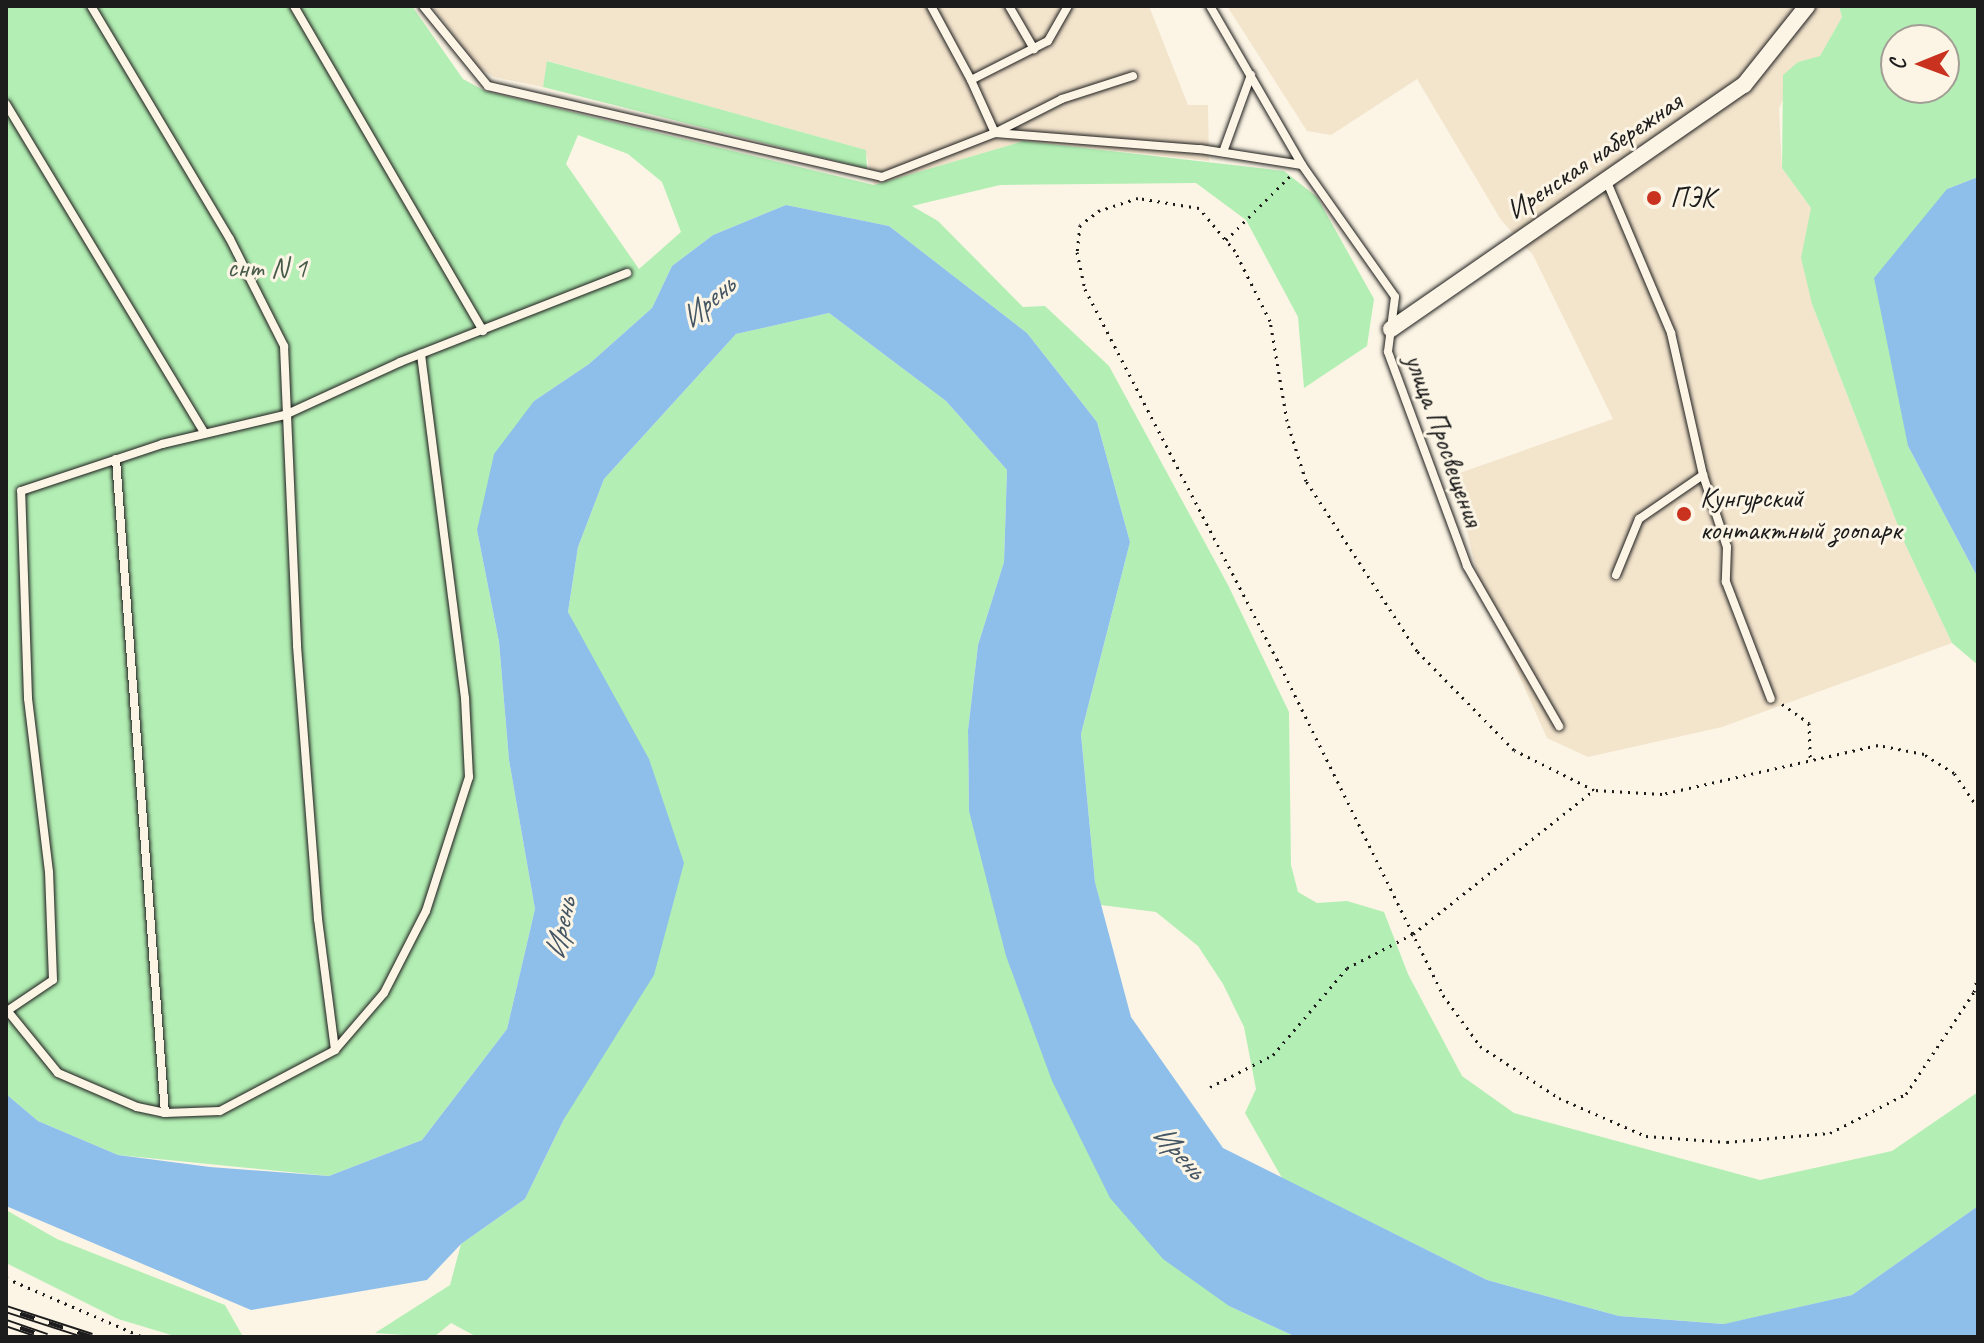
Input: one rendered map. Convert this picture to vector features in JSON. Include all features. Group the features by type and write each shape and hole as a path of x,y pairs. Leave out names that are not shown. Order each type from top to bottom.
{"street":[{"name":"Иренская набережная","path":"1391,329 1744,85 1807,6"}],"lane":[{"path":"91,6 230,239 284,346 285,415 313,858 335,1050"},
{"path":"294,6 483,331"},
{"path":"423,6 488,86 882,177 995,133 1062,99 1133,76"},
{"path":"931,6 971,80 995,133"},
{"path":"1009,6 1034,49"},
{"path":"971,80 1048,41 1068,6"},
{"name":"улица Просвещения","path":"1210,6 1302,165 1395,297 1388,352 1467,566 1559,726"},
{"path":"1223,152 1251,75"},
{"path":"6,104 205,434"},
{"path":"995,133 1223,152 1302,165"},
{"path":"1607,182 1671,333 1703,475 1727,547 1726,582 1771,699"},
{"path":"421,354 465,698 469,777 426,911 384,993 335,1050 220,1111 165,1113 58,1073 6,1010 53,980 49,872 28,698 21,491 116,459 285,415 421,354 627,273"},
{"path":"116,459 165,1113"},
{"path":"1616,575 1639,519 1703,475"}],"path":[{"path":"1226,240 1302,165"},
{"path":"1100,210 1080,225 1077,252 1085,289 1443,995 1480,1046 1546,1089 1646,1136 1727,1142 1830,1133 1906,1094 1974,992 1978,974"},
{"path":"1771,699 1809,723 1810,758"},
{"path":"1210,1087 1273,1055 1347,968 1413,934 1594,790"},
{"path":"6,1278 143,1337"}],"shaded area":[{"path":"432,6 1149,6 1188,105 1208,105 1209,161 1024,141 874,185 865,150 548,61 543,87 494,77 478,67"},
{"path":"1227,6 1839,6 1842,17 1820,57 1798,62 1779,109 1782,168 1811,208 1812,304 1905,544 1952,643 1722,727 1588,757 1547,738 1481,591 1454,475 1613,419 1533,255 1501,220 1417,79 1331,135 1307,131"}],"green space":[{"name":"снт N 1","path":"6,6 412,6 463,79 485,91 874,185 1024,141 1284,171 1317,197 1374,299 1367,346 1304,388 1298,317 1246,220 1196,183 1000,185 912,206 938,221 1023,307 1045,306 1109,366 1228,585 1289,712 1291,865 1298,892 1317,903 1347,901 1384,912 1408,974 1462,1076 1514,1113 1760,1180 1892,1151 1978,1092 1978,1206 1852,1295 1725,1324 1619,1316 1487,1280 1282,1178 1245,1113 1256,1089 1244,1027 1223,984 1198,946 1156,912 1101,905 1095,882 1081,734 1130,542 1097,422 1027,333 889,226 786,205 713,235 672,266 652,308 589,364 534,401 477,530 499,642 509,760 535,909 507,1029 422,1140 329,1176 118,1155 38,1121 6,1094","holes":["578,135 628,154 662,182 681,232 639,269 566,164"]},
{"path":"1839,6 1978,6 1978,177 1947,189 1908,446 1978,578 1978,665 1952,643 1905,544 1812,304 1801,258 1811,208 1782,168 1783,75 1798,62 1820,56 1842,17"},
{"path":"547,61 866,150 867,169 543,87"},
{"path":"829,313 946,401 1007,470 1004,562 978,645 968,730 969,811 1229,1306 1296,1337 477,1337 451,1323 434,1337 375,1333 450,1285 461,1244 525,1199 564,1119 595,667 568,612 578,547 604,479 736,334"},
{"path":"6,1210 57,1239 225,1305 242,1335 178,1337 118,1319 6,1263"}],"water":[{"path":"1978,177 1978,578 1908,446 1874,278 1947,189"},
{"name":"Ирень","path":"786,205 889,226 1027,333 1097,422 1130,542 1081,734 1095,882 1131,1017 1223,1148 1487,1280 1619,1316 1724,1324 1852,1295 1978,1206 1978,1337 1296,1337 1229,1306 1163,1259 1110,1198 1052,1081 1006,956 969,811 968,730 978,645 1004,562 1007,470 946,401 829,313 736,334 604,479 578,547 568,612 649,759 684,863 654,975 564,1119 525,1199 461,1244 427,1280 251,1310 6,1206 6,1094 38,1121 118,1155 210,1167 329,1176 422,1140 507,1029 535,909 509,760 499,642 477,530 494,454 534,401 589,364 652,308 672,266 713,235"}],"railway":[{"path":"6,1309 92,1337"},
{"path":"6,1323 47,1337"}],"place":[{"name":"ПЭК","path":"1654,198"},
{"name":"Кунгурский контактный зоопарк","path":"1684,514"}]}
